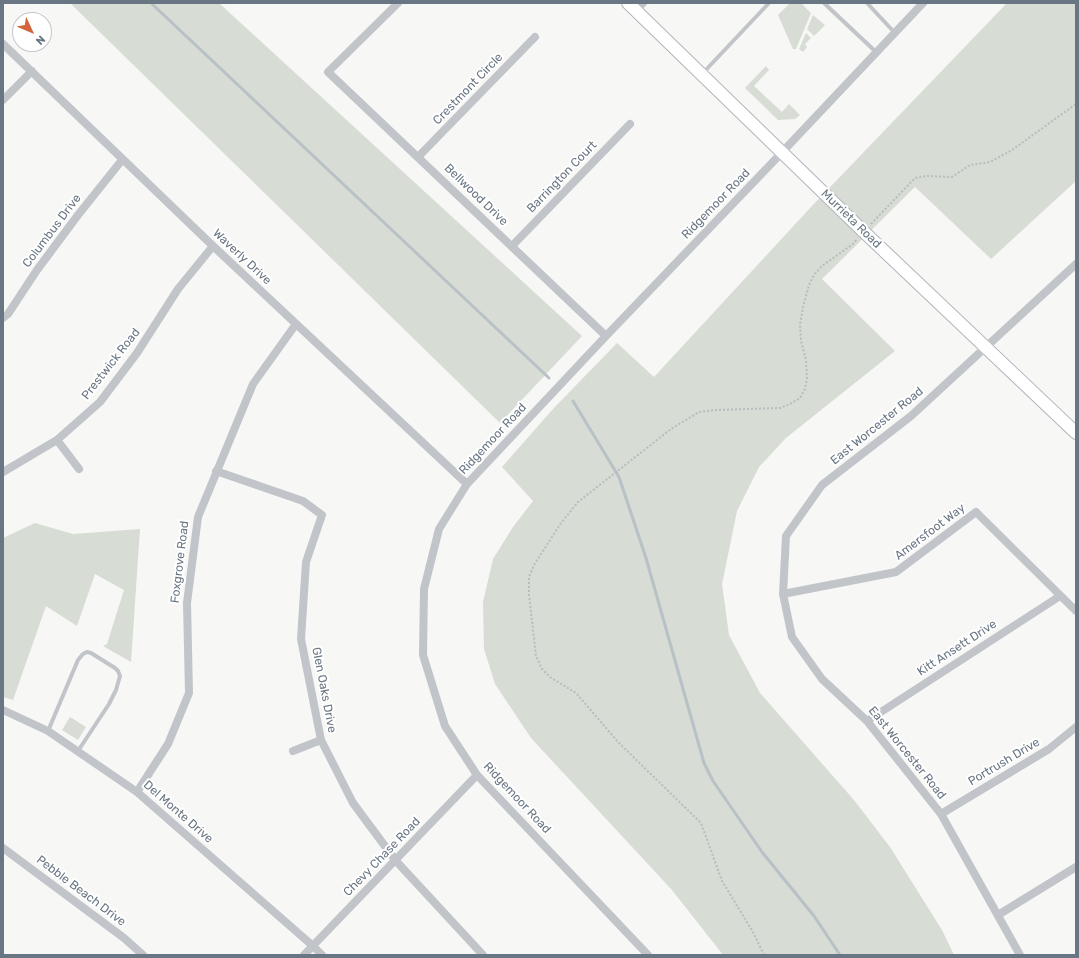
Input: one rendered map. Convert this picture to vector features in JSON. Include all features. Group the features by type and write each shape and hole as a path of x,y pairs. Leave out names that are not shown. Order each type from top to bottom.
{"main road":[{"name":"Murrieta Road","path":"635,5 701,75 1076,433"}],"street":[{"name":"Bellwood Drive","path":"398,3 328,72 606,336"},
{"name":"Ridgemoor Road","path":"648,955 477,775 445,726 423,655 424,589 439,529 467,484 923,3"},
{"name":"Crestmont Circle","path":"418,157 534,37"},
{"name":"Waverly Drive","path":"3,44 122,160 467,484"},
{"path":"3,100 32,71"},
{"name":"Barrington Court","path":"512,246 630,124"},
{"name":"Columbus Drive","path":"3,318 8,314 37,270 78,215 122,160"},
{"name":"Prestwick Road","path":"3,472 57,440 100,402 137,353 178,289 213,246"},
{"name":"East Worcester Road","path":"1020,955 941,814 867,721 822,679 792,637 783,594 786,536 822,484 912,416 1076,264"},
{"name":"Foxgrove Road","path":"137,792 168,744 189,693 187,603 198,517 253,384 296,324"},
{"path":"57,440 79,469"},
{"name":"Glen Oaks Drive","path":"216,471 303,501 322,516 306,562 301,639 322,740 353,803 396,860 483,955"},
{"name":"Amersfoot Way","path":"783,594 896,572 976,512 1076,611"},
{"name":"Kitt Ansett Drive","path":"867,721 1060,596"},
{"name":"Del Monte Drive","path":"3,710 48,731 137,792 322,955"},
{"name":"Portrush Drive","path":"941,814 1049,749 1076,727"},
{"path":"293,751 322,740"},
{"name":"Chevy Chase Road","path":"304,955 477,775"},
{"name":"Pebble Beach Drive","path":"3,848 124,938 143,955"},
{"path":"998,914 1076,867"}],"lane":[{"path":"701,75 769,3"},
{"path":"824,3 876,53"},
{"path":"867,3 895,33"},
{"path":"48,731 78,660 83,654 87,652 91,653 115,668 120,676 116,690 109,704 78,752"}],"path":[{"path":"764,955 753,932 722,881 702,823 618,742 576,693 550,677 542,669 536,656 529,595 529,577 534,565 561,523 578,502 671,429 699,412 715,410 780,408 800,398 805,389 807,379 806,360 801,341 800,325 809,285 814,275 822,266 852,244 915,178 926,176 952,177 970,166 990,162 1012,150 1076,104"}],"shaded area":[{"path":"70,3 219,3 582,336 500,423"},
{"path":"790,3 801,3 811,13 796,49 793,49 778,15"},
{"path":"1007,3 1076,3 1076,181 991,259 915,187 822,279 895,351 786,438 759,467 737,511 722,584 729,635 760,693 854,800 890,847 942,930 954,955 723,955 672,890 531,738 495,684 484,649 483,602 493,559 513,527 533,501 502,467 552,410 617,343 654,377 811,207"},
{"path":"813,15 825,25 814,36 807,29"},
{"path":"806,33 811,38 805,44 807,47 803,52 799,49"},
{"path":"766,66 769,70 754,86 782,112 789,104 800,115 795,119 778,120 745,88"},
{"path":"35,523 73,534 140,529 131,662 103,646 107,644 124,590 95,574 77,626 46,606 13,700 3,697 3,538"},
{"path":"70,717 86,727 78,740 62,730"}],"waterway":[{"path":"151,3 549,378"},
{"path":"573,401 619,477 646,558 704,763 713,781 762,852 814,916 840,955"}]}
